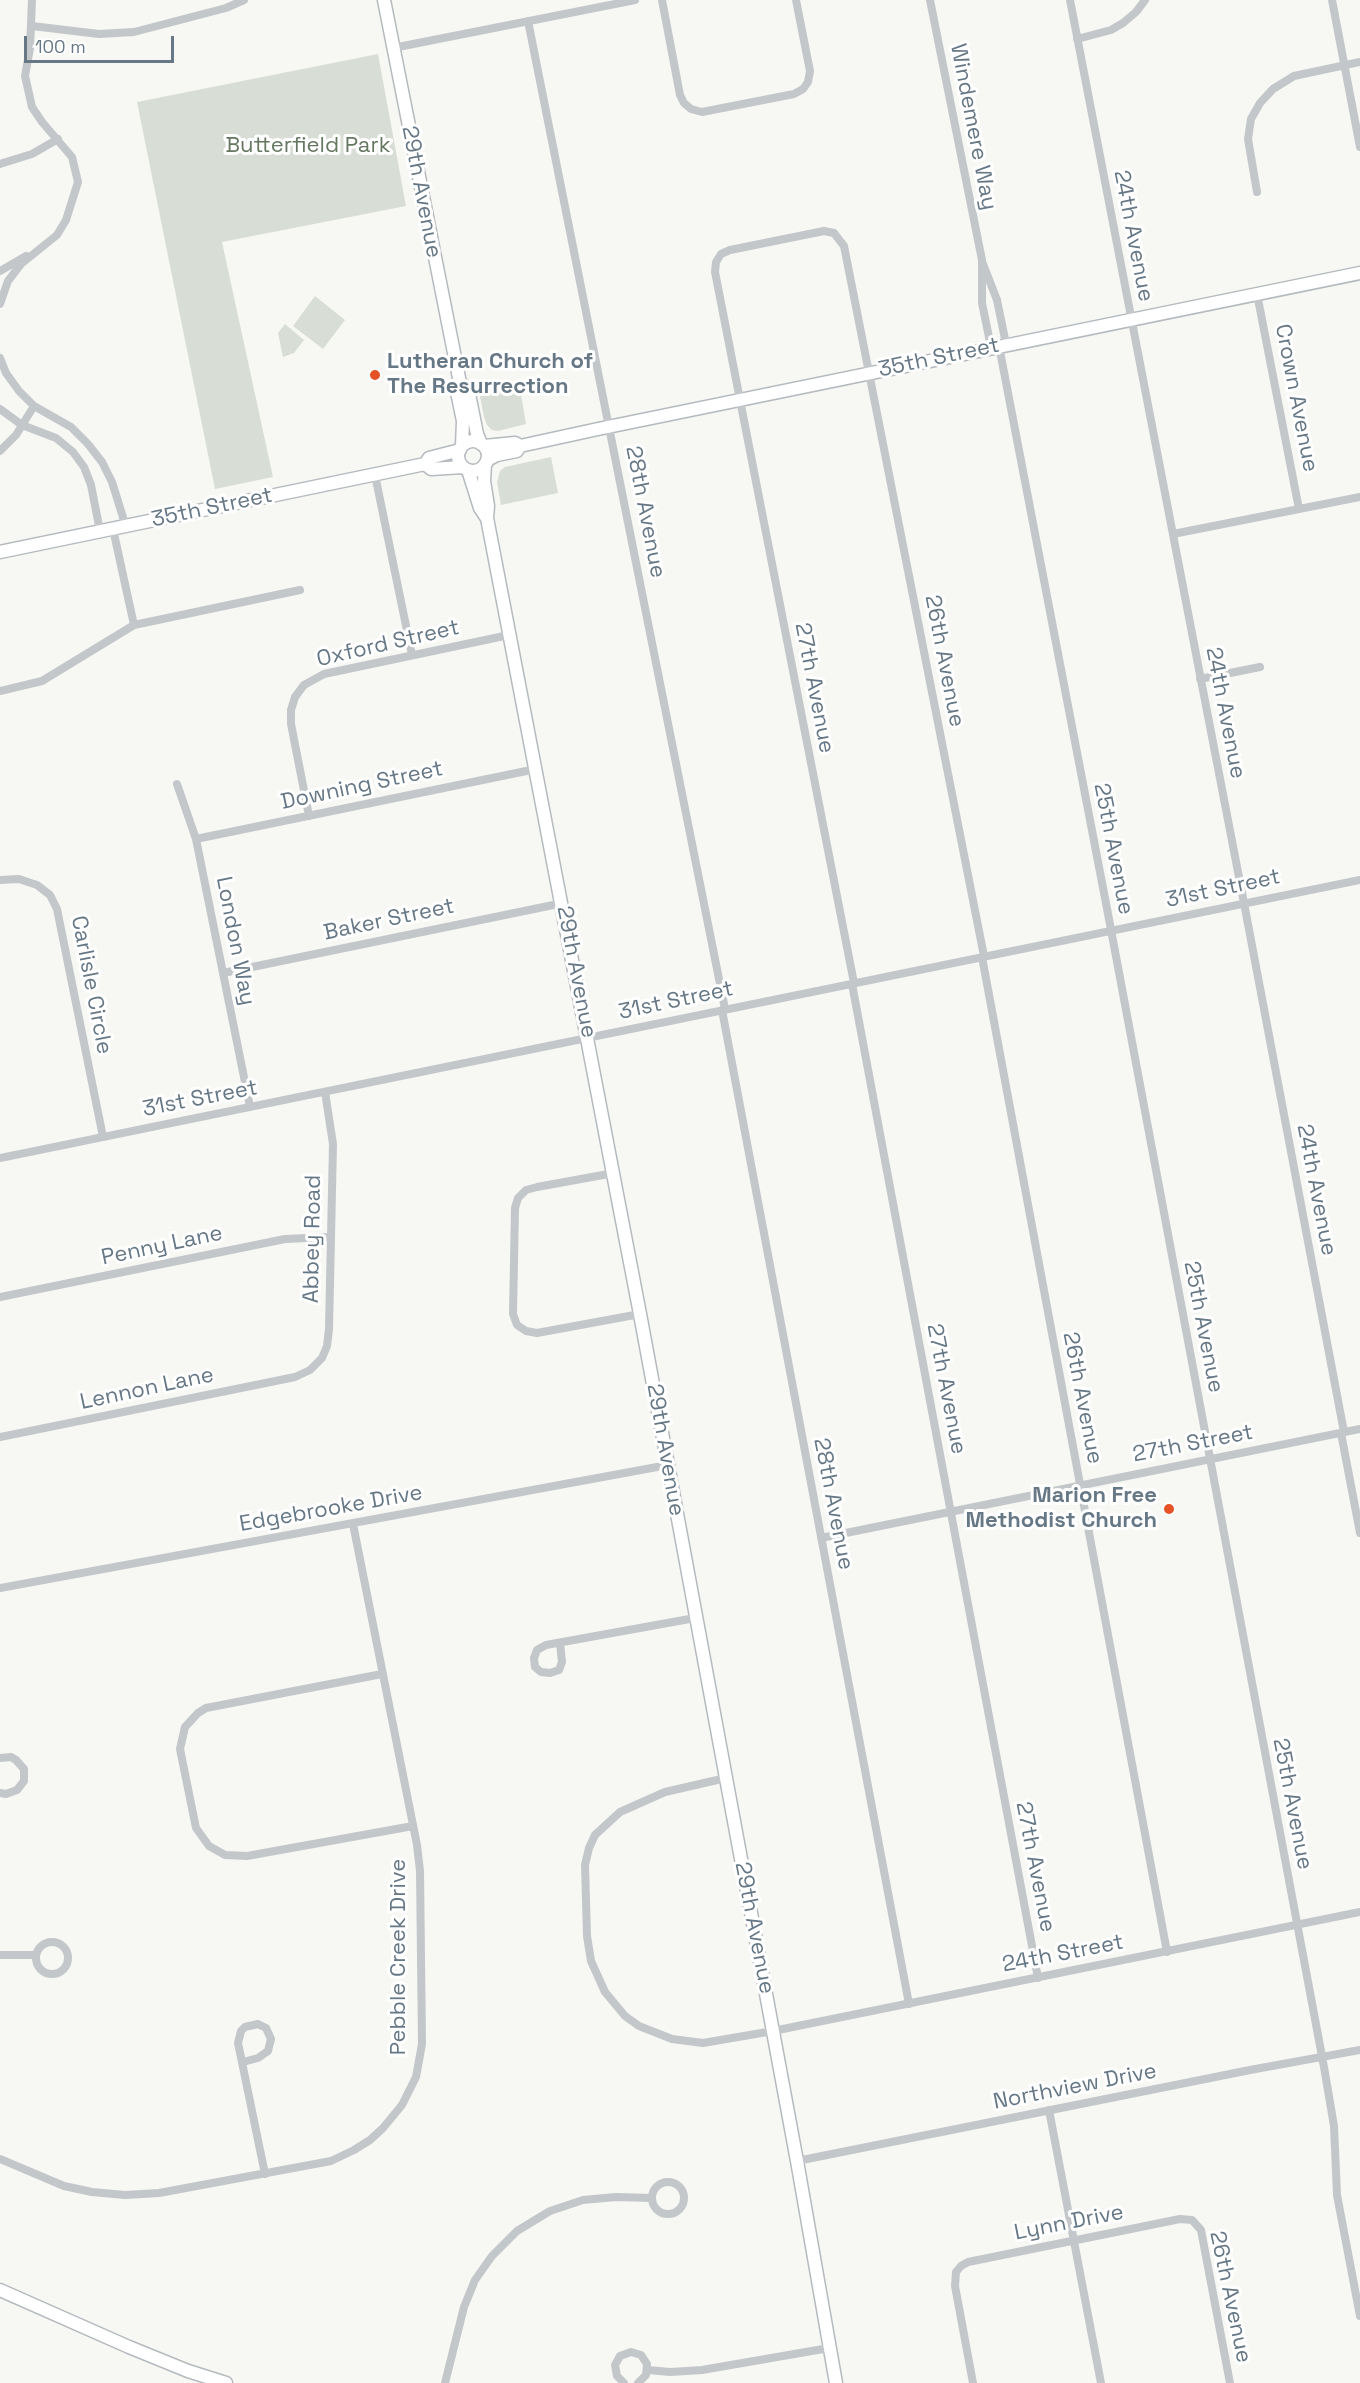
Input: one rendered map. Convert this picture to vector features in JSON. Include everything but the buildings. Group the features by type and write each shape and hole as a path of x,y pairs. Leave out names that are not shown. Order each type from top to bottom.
{"street":[{"path":"0,304 8,281 21,264 57,235 66,220 78,182 72,157 32,108 25,76 32,26 32,0"},
{"path":"32,26 99,34 134,32 226,8 244,0"},
{"name":"29th Avenue","path":"384,0 460,383 457,392 463,421 461,448"},
{"path":"393,48 635,0"},
{"path":"662,0 680,95 691,110 702,112 794,94 803,89 808,82 810,71 796,0"},
{"name":"Windemere Way","path":"930,0 982,260 997,300 998,346"},
{"name":"24th Avenue","path":"1070,0 1244,903 1360,1533"},
{"path":"1077,39 1111,30 1123,23 1145,0"},
{"path":"1332,0 1360,147"},
{"name":"28th Avenue","path":"528,21 610,427 723,1010 909,2004"},
{"path":"1257,192 1248,139 1251,118 1260,103 1273,88 1294,76 1360,62"},
{"path":"0,164 32,154 58,139"},
{"name":"26th Avenue","path":"739,399 715,272 716,262 721,254 730,250 824,231 834,234 840,238 844,246 983,957 1167,1952"},
{"path":"0,271 40,249"},
{"name":"Windemere Way","path":"982,260 982,303 998,346"},
{"name":"35th Street","path":"483,445 515,443 519,446 869,372 1360,273"},
{"name":"Crown Avenue","path":"1257,294 1299,509"},
{"name":"25th Avenue","path":"998,346 1111,931 1322,2057 1334,2126 1337,2195 1360,2316"},
{"path":"0,358 6,373 19,392 34,406 70,427 88,444 102,462 112,482 126,526"},
{"name":"29th Avenue","path":"460,383 468,389 477,434 483,445"},
{"name":"27th Avenue","path":"739,399 853,983 1038,1978"},
{"path":"0,451 16,435 34,406"},
{"path":"0,410 22,425 56,438 78,459 92,485 134,625"},
{"path":"474,441 483,445 486,462 478,470 466,468 459,459 461,448 474,441"},
{"name":"35th Street","path":"486,462 497,455 517,451 519,446"},
{"name":"35th Street","path":"0,552 425,464 429,459 461,448"},
{"name":"29th Avenue","path":"486,462 484,481 488,506 487,518 589,1038 836,2383"},
{"name":"35th Street","path":"425,464 431,469 466,468"},
{"name":"29th Avenue","path":"466,468 480,508 487,518"},
{"path":"375,475 412,655"},
{"path":"1173,534 1360,497"},
{"path":"0,691 42,681 134,625 300,590"},
{"name":"Oxford Street","path":"309,816 291,724 291,710 295,697 304,685 324,674 509,635"},
{"path":"1200,679 1260,667"},
{"name":"Downing Street","path":"196,839 536,769"},
{"name":"London Way","path":"177,784 196,839 250,1107"},
{"name":"Carlisle Circle","path":"0,880 20,879 37,885 50,895 57,909 103,1137"},
{"name":"31st Street","path":"0,1158 1360,880"},
{"name":"Baker Street","path":"223,973 562,903"},
{"name":"Abbey Road","path":"301,1375 321,1358 327,1346 333,1144 325,1092"},
{"path":"614,1173 537,1187 526,1190 518,1198 515,1208 513,1314 517,1325 526,1331 537,1333 640,1314"},
{"name":"Penny Lane","path":"0,1297 285,1239 331,1237"},
{"name":"Lennon Lane","path":"0,1437 301,1375"},
{"name":"27th Street","path":"821,1538 1360,1429"},
{"name":"Edgebrooke Drive","path":"0,1588 668,1465"},
{"name":"Pebble Creek Drive","path":"0,2159 64,2186 108,2194 159,2193 322,2163 354,2150 370,2140 402,2105 416,2077 422,2044 420,1871 353,1524"},
{"path":"560,1643 695,1618"},
{"path":"382,1674 206,1708 185,1727 180,1749 196,1828 209,1846 225,1855 247,1856 412,1826"},
{"path":"0,1758 11,1757 21,1764 24,1781 17,1790 6,1794 0,1792"},
{"name":"24th Street","path":"726,1778 665,1792 620,1812 596,1835 588,1848 585,1865 586,1936 591,1961 605,1992 625,2016 639,2026 672,2039 715,2042 1360,1912"},
{"path":"0,1956 36,1955"},
{"path":"243,2062 258,2058 268,2051 271,2039 266,2028 253,2024 241,2031 238,2043 265,2174"},
{"name":"Northview Drive","path":"797,2161 1360,2050"},
{"path":"1049,2110 1101,2383"},
{"path":"664,2182 675,2183 685,2195 680,2211 670,2215 659,2212 652,2198 656,2188 664,2182"},
{"path":"445,2383 464,2307 475,2280 492,2256 517,2231 550,2211 583,2200 616,2197 652,2198"},
{"name":"Lynn Drive","path":"973,2383 955,2286 956,2272 968,2262 1179,2219 1192,2220"},
{"name":"26th Avenue","path":"1192,2220 1201,2230 1230,2383"},
{"path":"0,2290 129,2347 188,2371 226,2383"},
{"path":"648,2370 670,2372 702,2370 829,2348"},
{"path":"624,2383 617,2376 615,2366 617,2360 625,2353 636,2352 641,2355 648,2370 644,2379 638,2383"}],"green space":[{"name":"Butterfield Park","path":"378,54 406,206 222,242 273,477 215,489 137,102"},
{"path":"315,296 345,320 323,349 293,326"},
{"path":"285,324 304,340 294,353 283,357 278,333"},
{"path":"520,388 526,424 498,431 492,430 484,417 480,396"},
{"path":"551,457 558,493 501,505 497,482 500,471 505,467"}],"place":[{"name":"Lutheran Church of The Resurrection","path":"375,375"},
{"name":"Marion Free Methodist Church","path":"1169,1509"}]}
